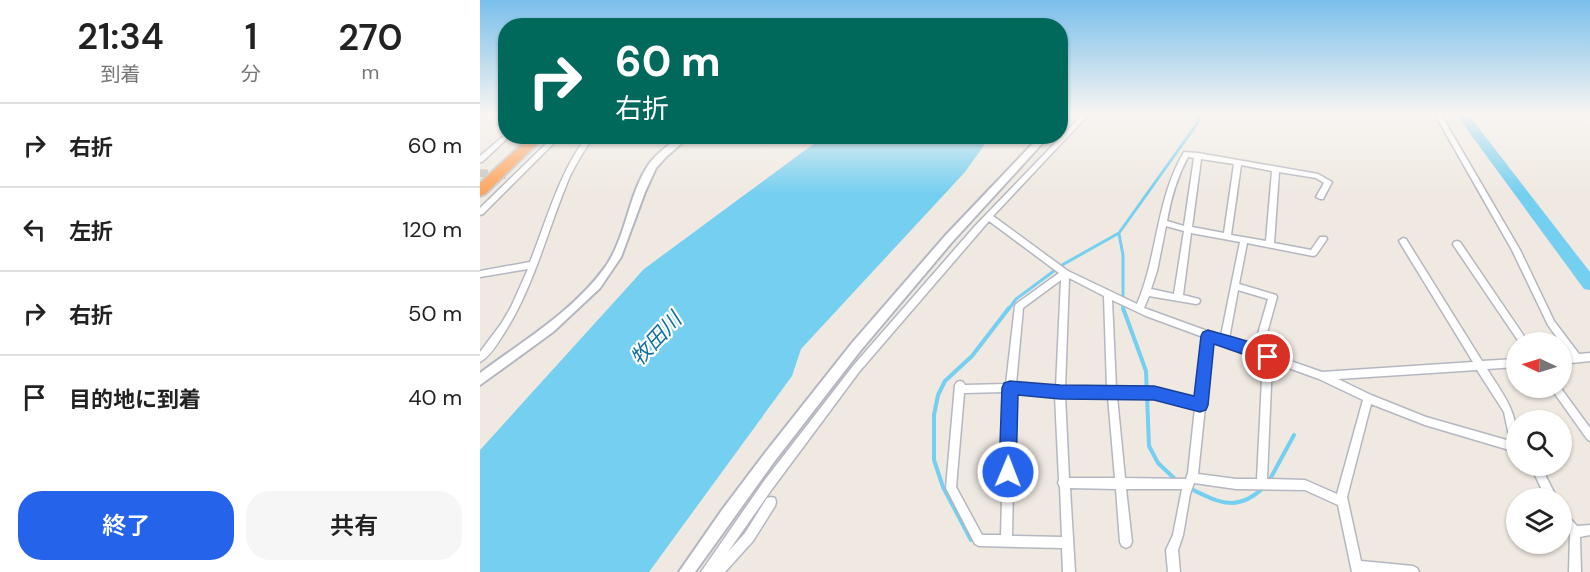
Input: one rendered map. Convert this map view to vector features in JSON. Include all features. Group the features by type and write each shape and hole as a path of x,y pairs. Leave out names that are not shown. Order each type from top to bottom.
{"highway":[{"path":"480,177 516,144"},
{"path":"480,191 530,144"}],"street":[{"path":"1452,140 1516,250 1551,323 1576,358"},
{"path":"480,160 498,144"},
{"path":"480,212 550,144"},
{"path":"480,358 508,324 568,171 586,144"},
{"path":"480,380 578,302 608,271 621,251 646,178 664,154 676,144"},
{"path":"686,572 761,469 846,360 943,247 1038,144"},
{"path":"707,572 768,484 856,369 989,218 1058,144"},
{"path":"1139,309 1148,292 1174,172 1186,154 1318,176 1328,182 1320,197"},
{"path":"1178,298 1198,155"},
{"path":"1227,237 1238,162"},
{"path":"1270,245 1276,168"},
{"path":"506,175 516,177"},
{"path":"989,218 1065,273 1139,309 1322,376 1425,421 1506,442"},
{"path":"1164,223 1313,253 1323,239"},
{"path":"1224,341 1244,240"},
{"path":"1403,241 1507,410"},
{"path":"1457,244 1517,332"},
{"path":"480,274 533,265"},
{"path":"1006,541 1010,388 1019,306 1065,273"},
{"path":"1065,273 1060,392 1068,572"},
{"path":"1234,286 1273,297 1257,351"},
{"path":"1148,292 1196,301"},
{"path":"1108,294 1112,393 1126,542"},
{"path":"1174,572 1172,550 1178,535 1190,481 1208,336"},
{"path":"1262,484 1268,357"},
{"path":"1572,359 1589,358"},
{"path":"1322,376 1506,364"},
{"path":"1066,543 979,540 951,488 959,387 1060,392 1154,393 1200,405"},
{"path":"1368,398 1342,498 1358,569 1413,572"},
{"path":"1563,398 1590,436"},
{"path":"1064,483 1190,481 1305,485 1343,501"},
{"path":"717,572 749,537 771,502"},
{"path":"1572,529 1575,532 1575,572"},
{"path":"1575,532 1590,530"}],"water":[{"name":"牧田川","path":"814,144 985,144 965,172 801,349 792,376 649,572 480,572 480,450 644,269"}],"waterway":[{"path":"1008,310 1016,299 1062,265 1119,233 1186,140"},
{"path":"1481,140 1590,284"},
{"path":"1119,234 1123,255 1123,308"},
{"path":"971,540 943,487 934,460 934,415 938,395 945,381 972,356 1009,308"},
{"path":"1123,308 1146,371 1149,446 1158,463 1176,480"},
{"path":"1269,481 1294,435"},
{"path":"1189,488 1210,498 1229,503 1246,500 1265,486"}],"tunnel":[{"path":"480,173 506,175"}],"route":[{"path":"1008,472 1010,388 1060,392 1154,393 1200,405 1208,336 1257,351 1268,357"}]}
